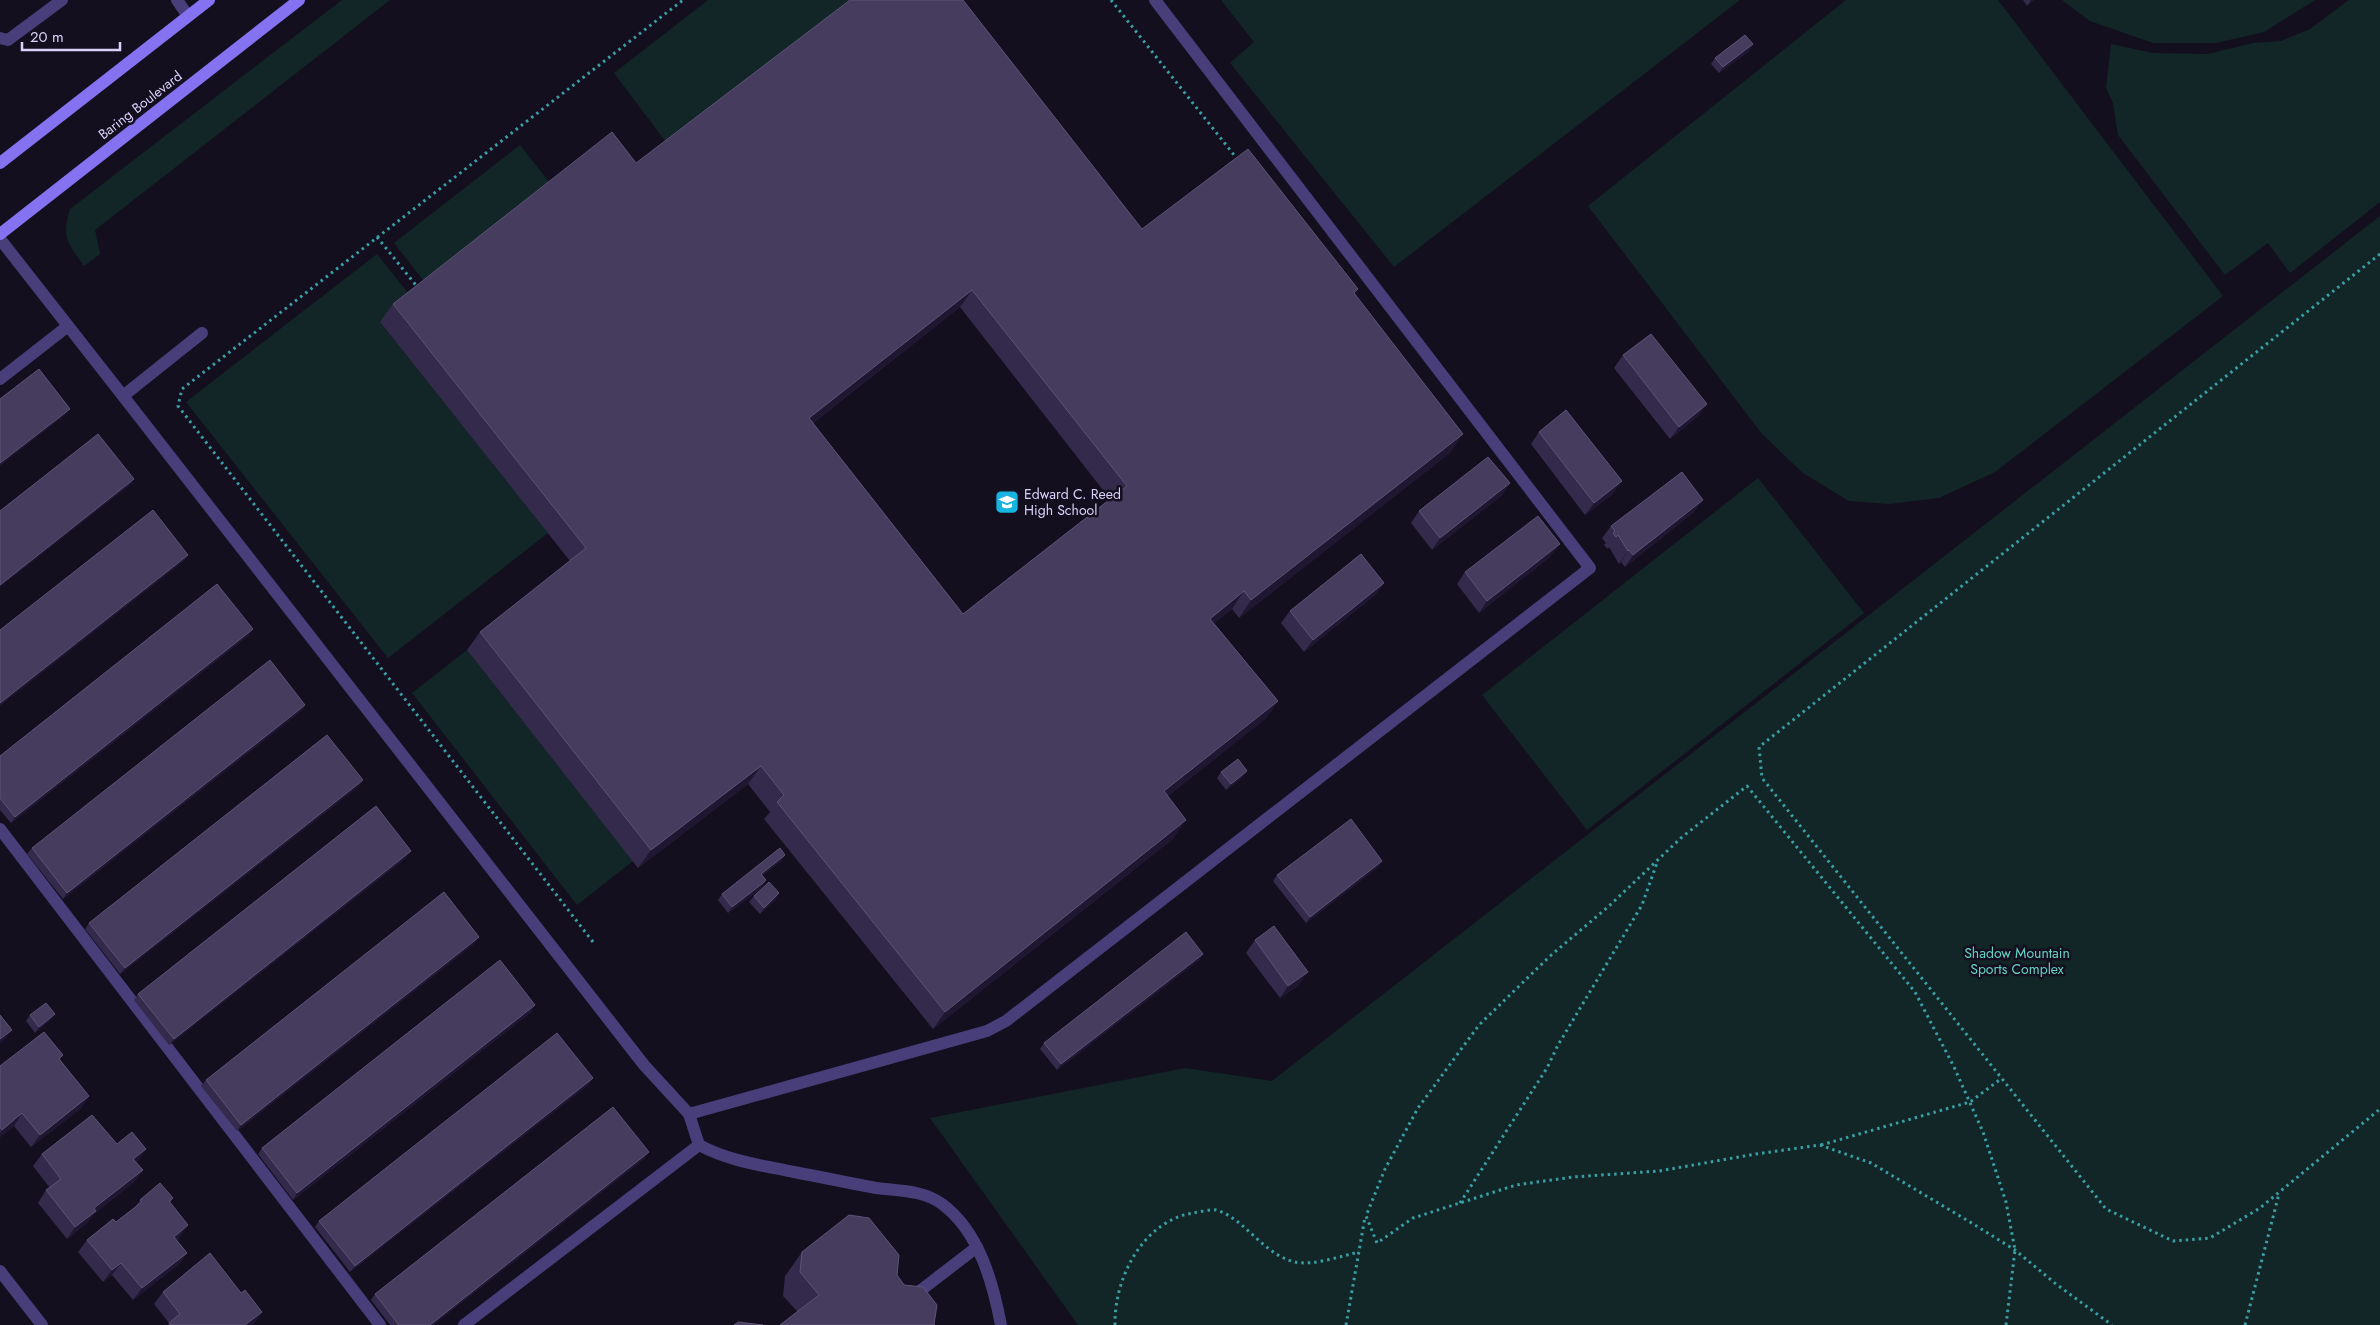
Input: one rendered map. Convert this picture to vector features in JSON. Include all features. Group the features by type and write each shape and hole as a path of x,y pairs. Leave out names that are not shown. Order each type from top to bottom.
{"main road":[{"path":"0,163 209,0"},
{"name":"Baring Boulevard","path":"0,234 299,0"}],"street":[{"path":"0,38 8,40 62,0"},
{"path":"177,0 188,16"},
{"path":"689,1114 987,1031 1006,1021 1590,568 1155,0"},
{"path":"0,239 644,1065 689,1114 699,1145 719,1156 744,1162 928,1196 943,1205 958,1220 982,1255 995,1293 1001,1325"},
{"path":"0,379 68,326"},
{"path":"123,396 202,333"},
{"path":"0,829 380,1325"},
{"path":"464,1325 699,1145"},
{"path":"912,1297 977,1247"},
{"path":"0,1271 42,1325"}],"path":[{"path":"593,942 178,406 182,389 683,0"},
{"path":"1111,0 1240,163"},
{"path":"377,237 420,291"},
{"path":"2380,254 1759,747 1762,778 2106,1209 2173,1241 2210,1238 2260,1208 2380,1109"},
{"path":"1346,1325 1366,1216 1385,1168 1418,1108 1479,1025 1549,957 1609,906 1682,837 1747,786 1915,992 1970,1102 1983,1132 2006,1202 2015,1250 2006,1325"},
{"path":"1460,1203 1547,1068 1558,1045 1612,958 1642,905 1658,860"},
{"path":"1366,1216 1377,1243 1412,1218 1516,1185 1573,1177 1659,1171 1820,1145 1970,1102 2002,1078"},
{"path":"1820,1145 1871,1164 2015,1250 2056,1284 2112,1325"},
{"path":"2245,1325 2279,1193"},
{"path":"1114,1325 1114,1308 1124,1274 1145,1238 1179,1215 1215,1210 1241,1225 1269,1251 1296,1262 1327,1260 1359,1252"}],"green space":[{"path":"342,0 390,0 95,230 100,254 84,266 70,246 66,234 70,209"},
{"path":"708,0 861,0 669,146 614,73"},
{"path":"1221,0 1740,0 1394,267 1230,63 1254,42"},
{"path":"1846,0 1998,0 2223,296 1995,472 1939,498 1889,504 1849,501 1803,473 1762,434 1588,206"},
{"path":"2062,0 2315,0 2264,32 2216,43 2153,43 2090,21"},
{"path":"2349,0 2380,0 2380,202 2290,273 2268,243 2225,275 2118,135 2113,103 2106,88 2111,44 2153,53 2208,54 2253,43 2281,41 2310,29"},
{"path":"520,145 553,187 427,285 394,243"},
{"name":"Shadow Mountain Sports Complex","path":"2380,216 2380,1325 1078,1325 930,1118 1185,1068 1272,1081"},
{"path":"377,254 412,298 380,322 548,533 388,658 186,402"},
{"path":"1758,478 1864,613 1587,830 1482,695"},
{"path":"467,650 633,861 577,905 412,693"}],"building":[{"path":"850,0 963,0 1142,229 1248,149 1358,289 1354,293 1463,434 1251,600 1244,591 1210,619 1278,701 1164,791 1186,820 945,1012 777,802 784,795 761,766 651,850 480,632 586,548 393,304 612,132 636,163","holes":["972,290 1127,486 963,614 809,418"]},
{"path":"1745,35 1753,44 1723,67 1715,58"},
{"path":"1651,334 1707,404 1679,427 1623,355"},
{"path":"39,369 70,409 0,463 0,399"},
{"path":"1566,410 1622,481 1594,503 1539,432"},
{"path":"98,434 134,479 0,585 0,511"},
{"path":"1488,457 1510,483 1440,538 1419,511"},
{"path":"1682,472 1703,500 1633,555 1628,551 1618,535 1616,537 1613,533 1615,531 1611,526"},
{"path":"153,510 188,555 0,703 0,630"},
{"path":"1538,516 1560,544 1487,601 1465,572"},
{"path":"1361,554 1384,583 1313,640 1290,611"},
{"path":"217,584 253,629 15,817 0,798 0,756"},
{"path":"270,660 305,705 67,893 32,848"},
{"path":"327,735 363,780 125,968 89,923"},
{"path":"1238,759 1247,771 1231,784 1221,772"},
{"path":"376,806 411,851 174,1039 138,994"},
{"path":"1351,819 1382,861 1310,917 1277,875"},
{"path":"780,848 785,855 761,874 766,880 732,907 722,894"},
{"path":"769,882 779,893 764,908 754,896"},
{"path":"444,892 479,937 241,1125 206,1080"},
{"path":"1274,926 1308,972 1288,986 1255,940"},
{"path":"1186,932 1203,954 1061,1064 1044,1043"},
{"path":"500,960 535,1005 297,1193 262,1148"},
{"path":"46,1003 55,1014 39,1027 30,1015"},
{"path":"0,1015 12,1030 0,1039"},
{"path":"44,1032 63,1055 59,1059 89,1096 40,1135 22,1113 2,1130 0,1127 0,1066"},
{"path":"557,1033 593,1078 355,1266 319,1221"},
{"path":"613,1107 649,1152 430,1325 399,1325 375,1294"},
{"path":"92,1115 117,1144 132,1132 146,1149 133,1159 143,1170 94,1208 96,1211 75,1227 46,1190 61,1179 42,1154"},
{"path":"160,1183 173,1198 169,1201 188,1225 174,1237 187,1253 142,1288 121,1263 112,1270 87,1240 113,1219 116,1222 142,1202 140,1200"},
{"path":"849,1215 869,1218 899,1255 897,1275 904,1285 923,1287 937,1305 935,1325 780,1325 819,1295 800,1272 802,1252"},
{"path":"210,1253 241,1293 245,1290 262,1312 245,1325 171,1325 169,1323 180,1314 163,1292"},
{"path":"738,1322 763,1325 734,1325"}],"place":[{"name":"Edward C. Reed High School","path":"1007,502"}]}
